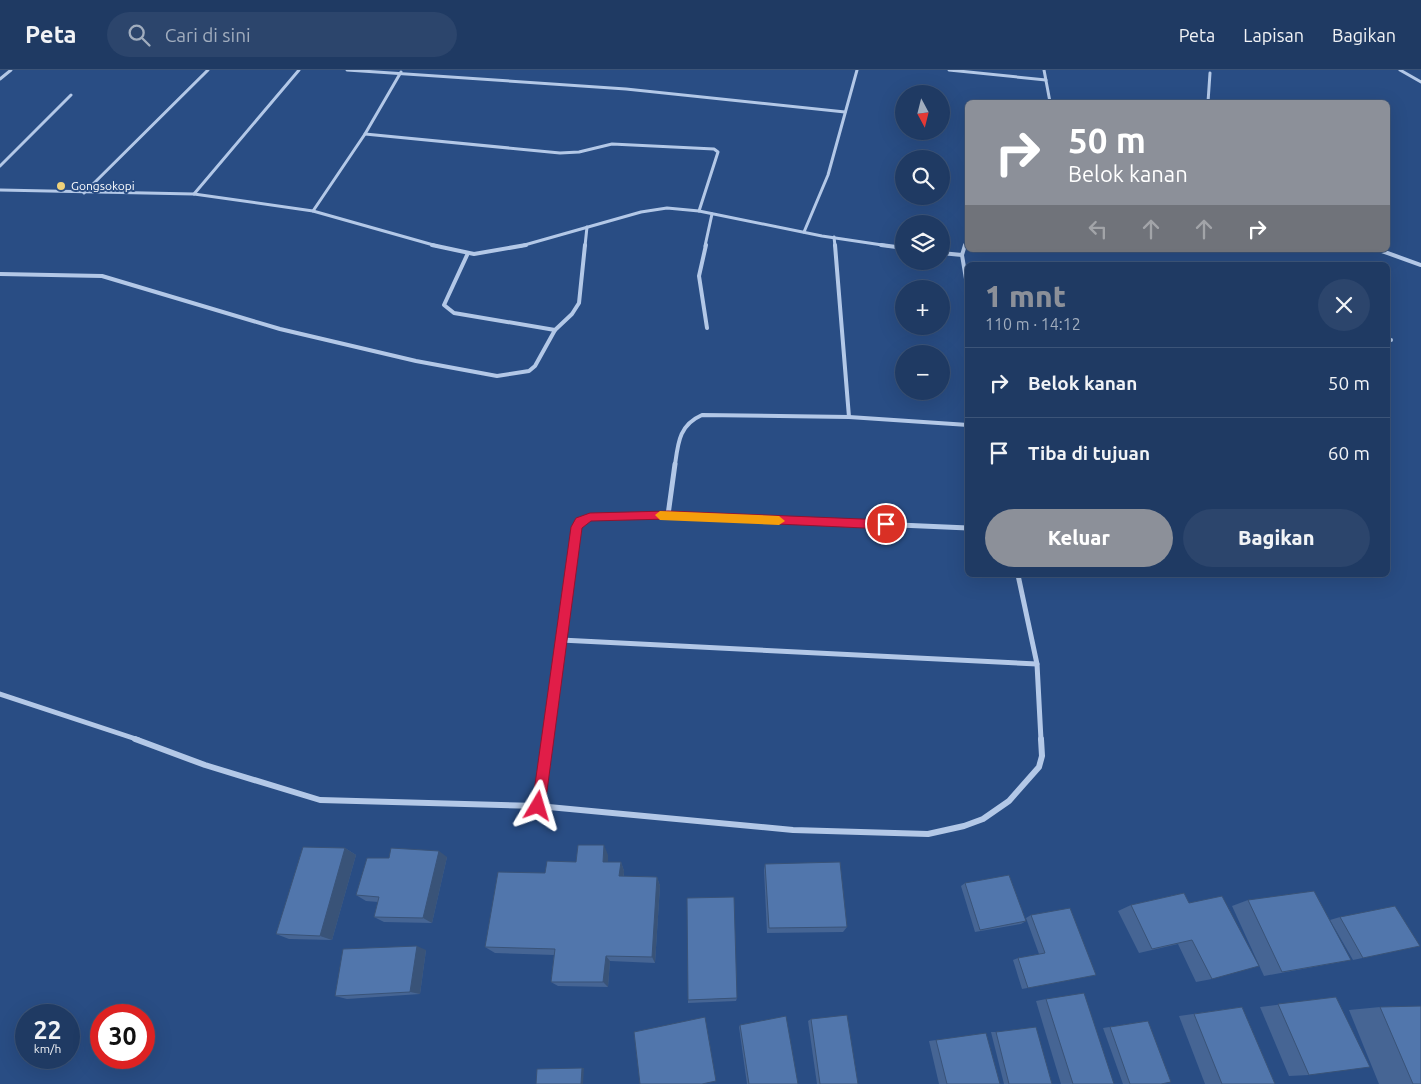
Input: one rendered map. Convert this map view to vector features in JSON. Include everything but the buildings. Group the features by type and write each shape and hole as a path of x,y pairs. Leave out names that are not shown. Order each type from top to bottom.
{"street":[{"path":"0,79 11,70"},
{"path":"84,193 208,70"},
{"path":"194,194 299,70"},
{"path":"347,70 401,71 626,88 845,112"},
{"path":"804,232 828,175 857,70"},
{"path":"949,70 1046,80"},
{"path":"1044,70 1050,100"},
{"path":"1400,70 1421,82"},
{"path":"312,210 365,134 401,71"},
{"path":"1208,100 1210,73"},
{"path":"0,166 71,95"},
{"path":"365,134 560,152 579,152 612,144 714,149 718,152 699,211"},
{"path":"0,190 194,194 312,210 468,253 496,252 657,209 699,211 834,238 895,247"},
{"path":"708,328 699,276 712,214"},
{"path":"0,274 102,276 280,329 416,361 497,376 529,371 535,366 555,330 572,314 579,302 587,227"},
{"path":"834,238 849,417"},
{"path":"965,246 962,255 965,266"},
{"path":"1385,252 1421,265"},
{"path":"468,253 444,305 454,313 555,330"},
{"path":"950,254 962,255"},
{"path":"668,515 678,440 683,429 695,418 727,413 849,417 965,425"},
{"path":"538,806 576,527 580,521 590,517 668,515 965,528"},
{"path":"0,694 147,743 223,771 320,800 538,806 793,830 928,834 964,826 983,819 1010,801 1024,788 1039,767 1042,756 1037,664 1018,577"},
{"path":"561,640 1037,664"}],"slow traffic":[{"path":"660,515 779,521"}],"place":[{"name":"Gongsokopi","path":"61,186"}],"route":[{"path":"538,806 576,527 580,521 590,517 668,515 886,524"}]}
